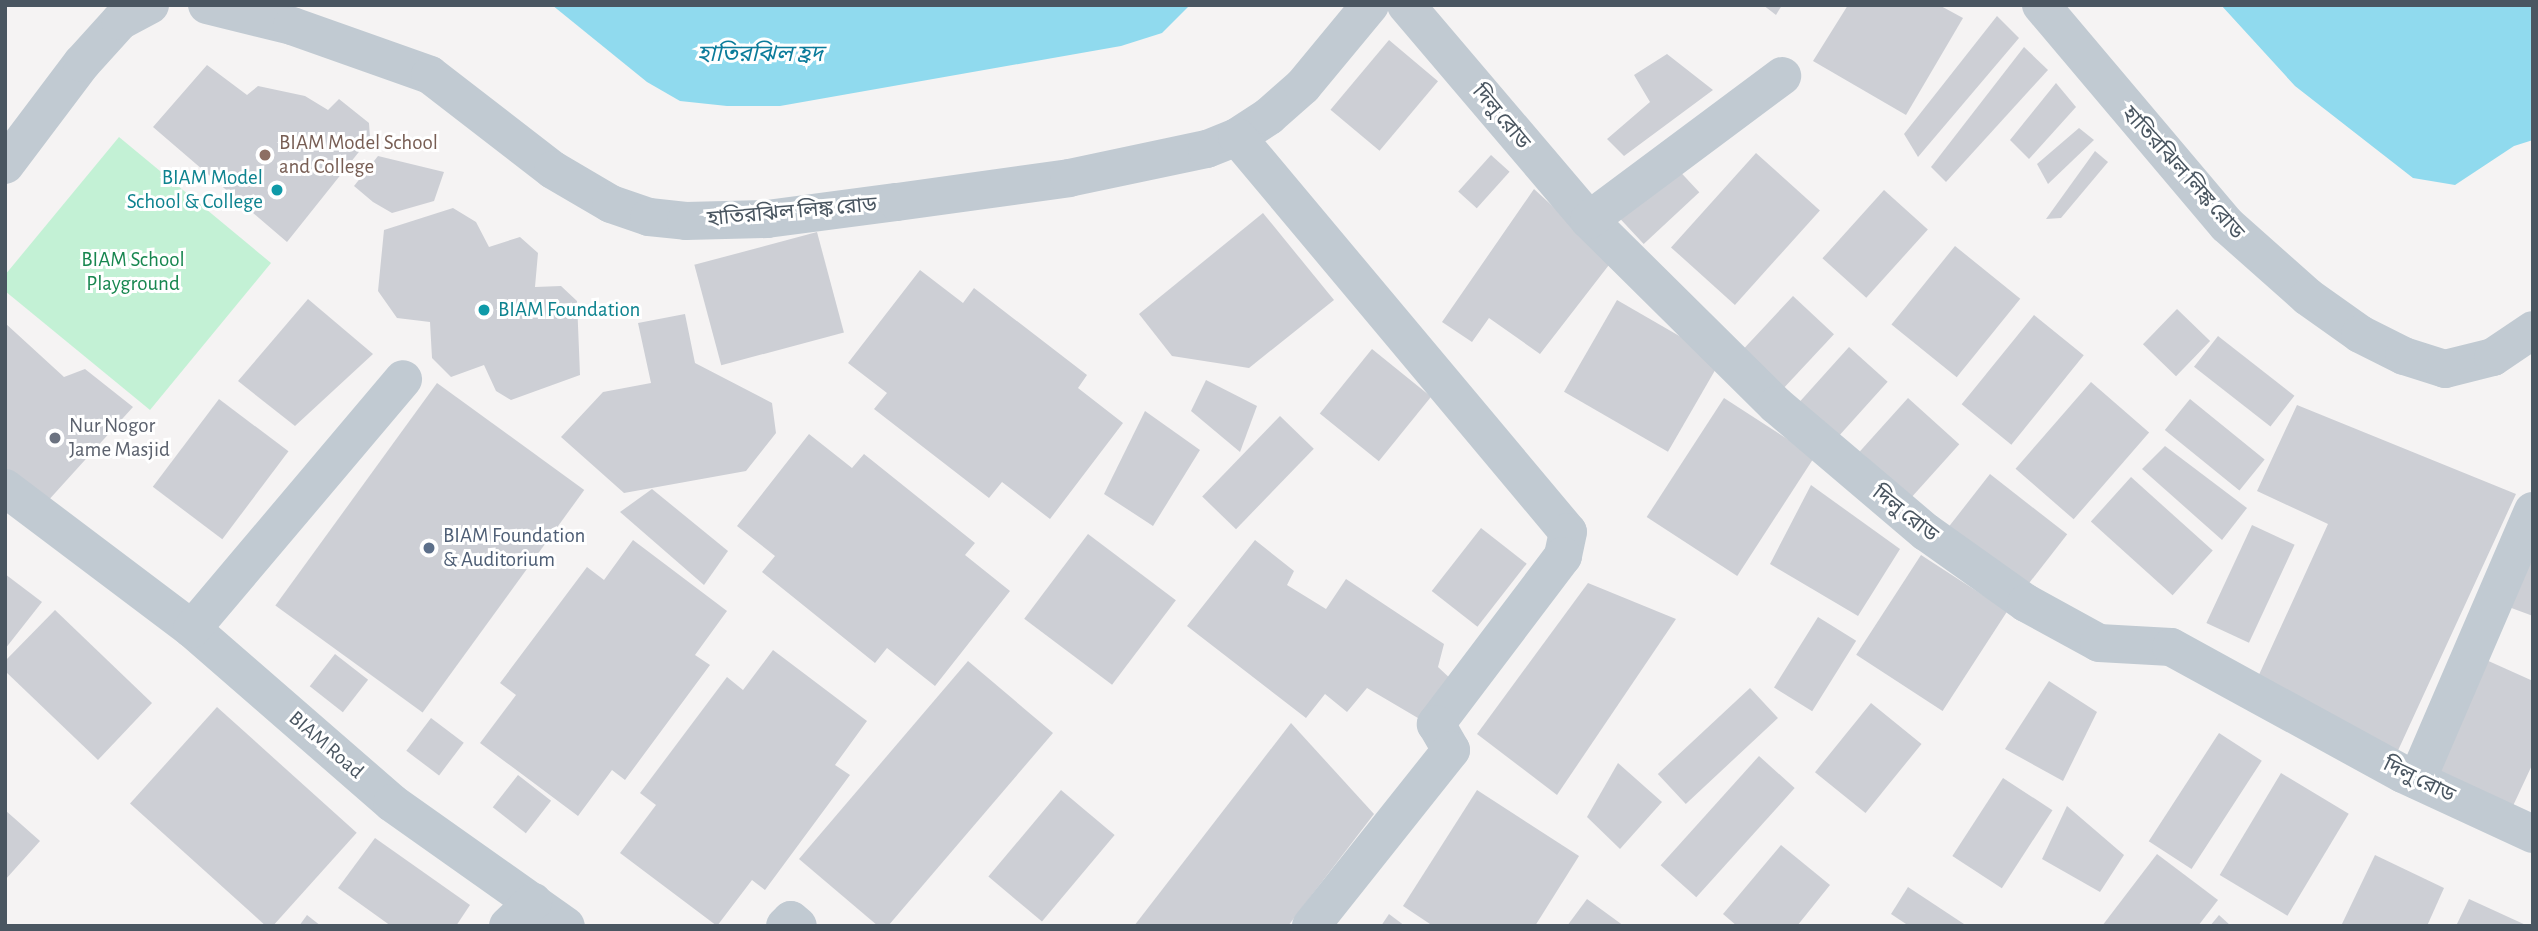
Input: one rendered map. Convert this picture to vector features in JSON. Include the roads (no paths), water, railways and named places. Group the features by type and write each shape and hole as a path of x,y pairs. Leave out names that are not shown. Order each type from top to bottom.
{"street":[{"path":"5,165 82,62 120,21 150,5"},
{"name":"হাতিরঝিল লিঙ্ক রোড","path":"207,5 292,26 430,75 553,170 611,204 649,217 687,221 767,219 911,200 1069,178 1207,149 1237,137 1303,86 1370,5"},
{"name":"দিলু রোড","path":"1406,5 1589,219 1843,464 1926,532 2026,603 2099,643 2171,647 2417,780 2533,834"},
{"name":"হাতিরঝিল লিঙ্ক রোড","path":"2041,5 2227,225 2308,298 2360,334 2404,356 2445,369 2493,357 2533,330"},
{"path":"1589,219 1782,76"},
{"path":"1237,137 1568,532 1563,556 1436,724 1451,750 1311,926"},
{"path":"192,629 403,379"},
{"name":"BIAM Road","path":"5,488 95,551 192,629 521,914 566,926"},
{"path":"2417,780 2533,511"},
{"path":"785,926 791,920 798,926"}],"water":[{"name":"হাতিরঝিল হ্রদ","path":"552,5 1190,5 1162,33 1121,46 780,106 727,106 680,101 647,82"},
{"path":"2221,5 2533,5 2533,140 2514,146 2455,185 2413,178 2295,86"}],"place":[{"name":"BIAM Model School and College","path":"265,155"},
{"name":"BIAM Model School & College","path":"277,190"},
{"name":"BIAM Foundation","path":"484,310"},
{"name":"Nur Nogor Jame Masjid","path":"55,438"},
{"name":"BIAM Foundation & Auditorium","path":"429,548"}],"park label":[{"name":"BIAM School Playground","path":"133,272"}]}
